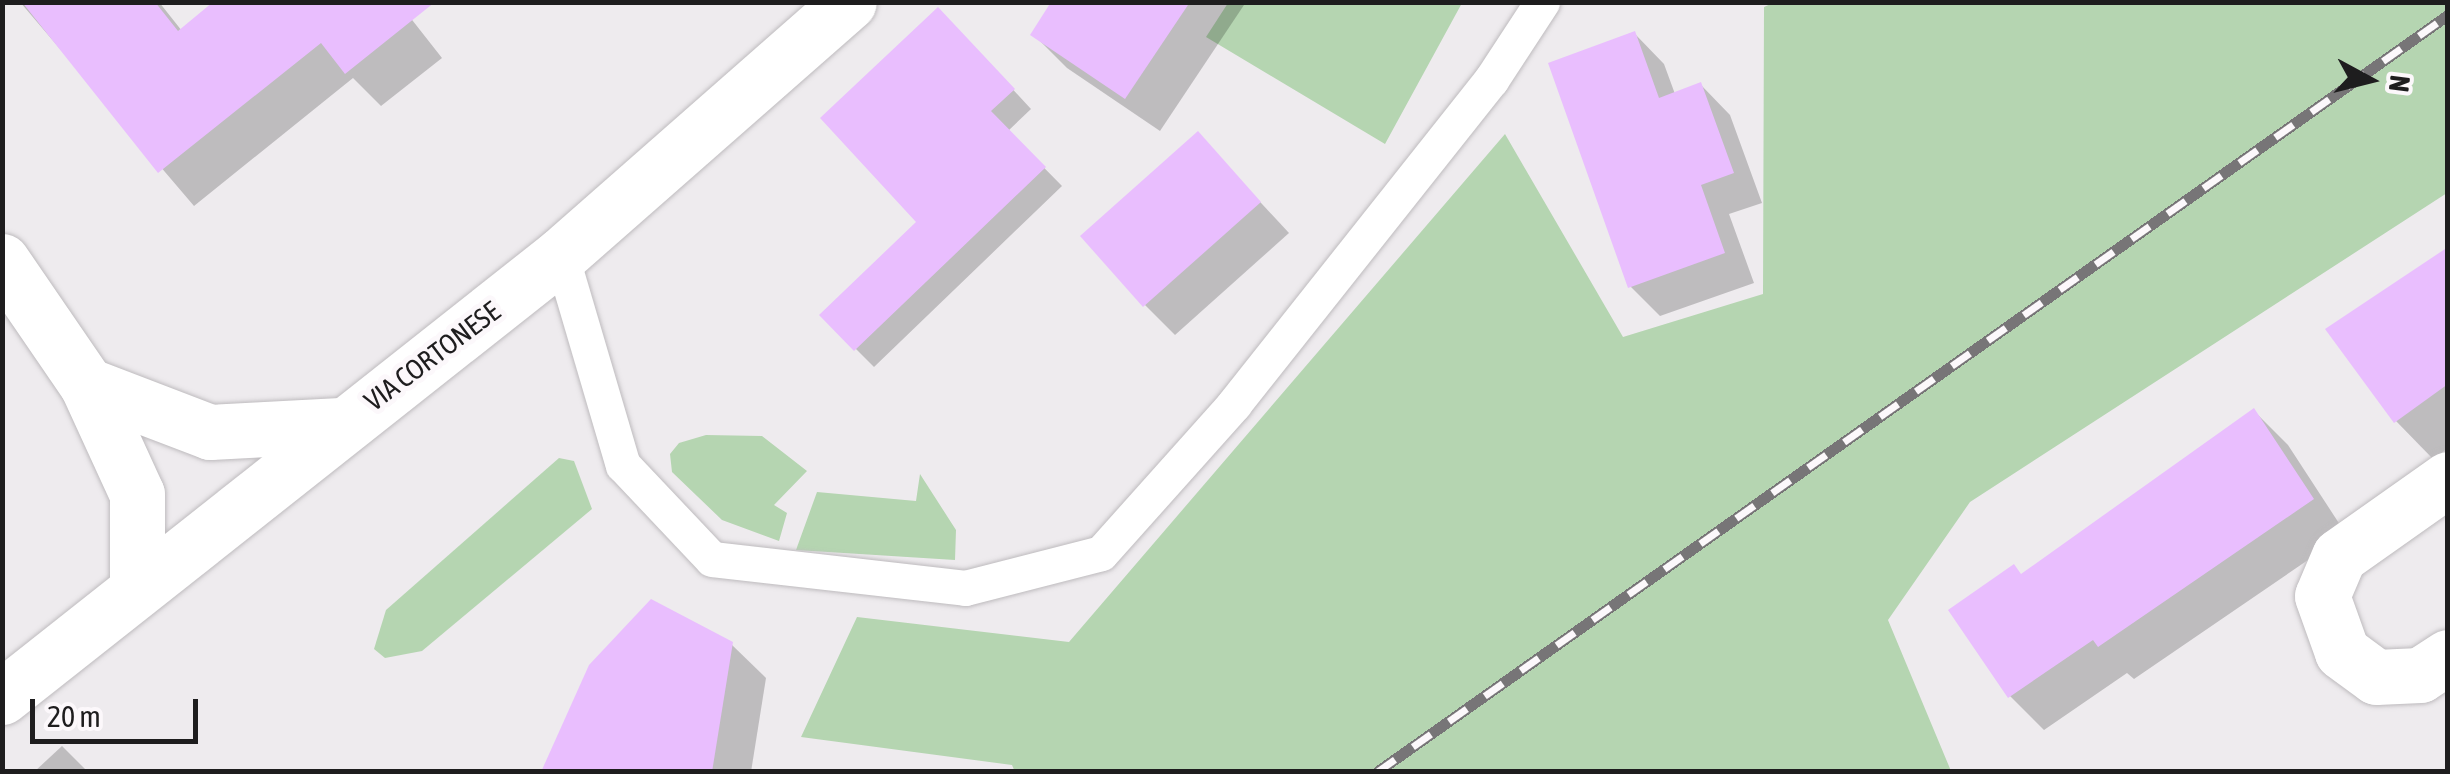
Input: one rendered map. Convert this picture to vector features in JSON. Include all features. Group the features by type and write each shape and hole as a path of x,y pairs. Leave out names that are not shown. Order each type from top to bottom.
{"main road":[{"name":"VIA CORTONESE","path":"2,697 137,584 560,255 849,2"},
{"path":"2,261 87,385 137,494 137,584"},
{"path":"87,385 210,432 342,425"},
{"path":"2448,479 2339,556 2322,596 2342,652 2376,677 2420,675 2448,656"}],"lane":[{"path":"560,255 623,465 712,559 965,588 1102,554 1234,404 1491,80 1542,2"}],"green space":[{"path":"1228,2 1462,3 1385,144 1206,37"},
{"path":"1775,2 2447,3 2447,193 1970,502 1888,620 1951,771 1015,772 1012,765 801,737 857,617 1069,642 1505,134 1623,337 1763,294 1764,7"},
{"path":"706,435 762,436 807,471 774,505 787,513 779,541 722,520 672,472 670,454 679,443"},
{"path":"559,458 574,461 592,509 422,651 385,658 374,649 386,610"},
{"path":"920,474 956,530 955,560 796,550 817,492 916,501"}],"building":[{"path":"22,2 155,2 178,31 213,2 435,2 345,74 321,43 158,173"},
{"path":"1051,2 1190,2 1125,99 1030,35"},
{"path":"938,7 1015,89 991,111 1046,167 854,351 819,315 916,222 820,118"},
{"path":"1635,31 1659,98 1701,82 1734,173 1701,185 1725,253 1628,288 1548,63"},
{"path":"1198,131 1261,202 1143,307 1080,236"},
{"path":"2448,247 2448,384 2394,423 2325,329"},
{"path":"2254,408 2314,499 2098,647 2093,640 2008,698 1948,610 2014,564 2021,574"},
{"path":"651,599 733,642 712,772 541,772 589,665"}],"railway":[{"path":"1377,772 2448,15"}]}
